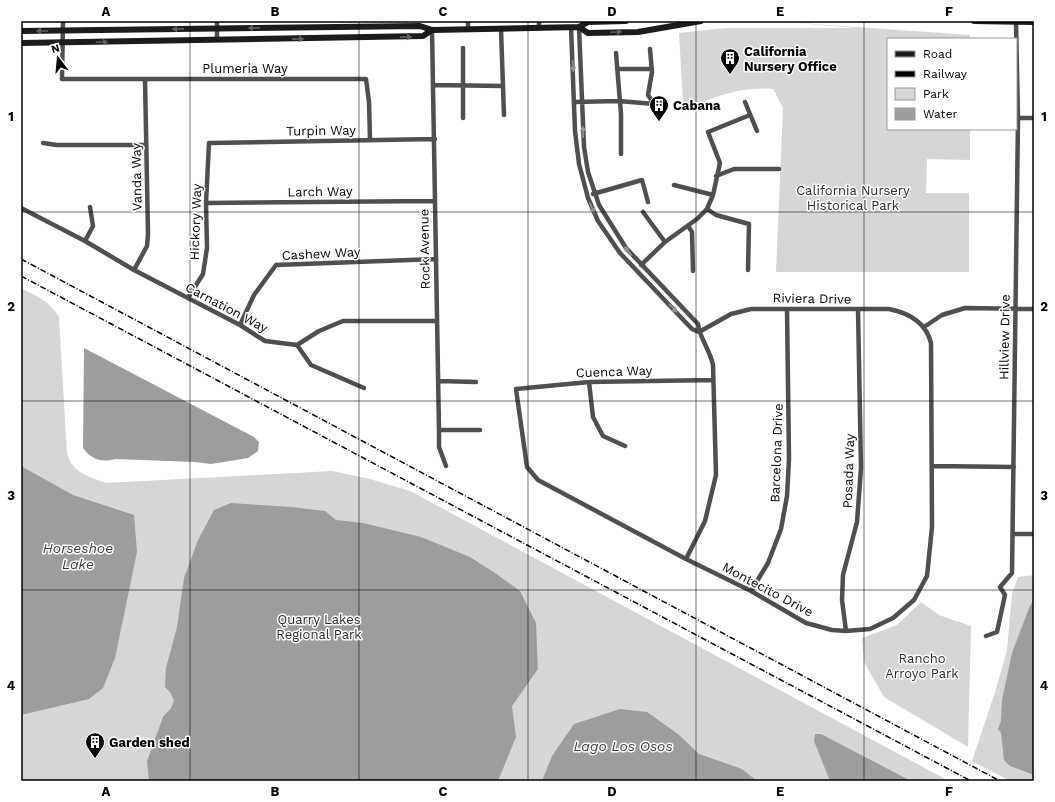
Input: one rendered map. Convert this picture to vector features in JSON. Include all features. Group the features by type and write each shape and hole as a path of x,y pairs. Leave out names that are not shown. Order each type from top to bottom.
{"main road":[{"path":"21,31 420,26 432,30 468,30 579,27 588,22 626,21"},
{"path":"579,27 588,33 638,32 701,21"},
{"path":"974,21 1034,22"},
{"path":"21,43 423,36 432,30"}],"street":[{"path":"63,21 63,42"},
{"path":"217,21 217,40"},
{"path":"468,21 468,30"},
{"path":"539,21 539,28"},
{"name":"Hillview Drive","path":"1016,22 1016,38"},
{"path":"571,27 576,147 587,195 598,221 620,253 692,329 699,332"},
{"path":"579,27 585,159 594,193 612,228 641,265 698,324 699,332 710,354 713,380 716,476 705,521 686,559"},
{"path":"501,29 504,115"},
{"name":"Rock Avenue","path":"432,30 439,447 446,466"},
{"name":"Plumeria Way","path":"63,42 62,79 366,79 370,102 370,140"},
{"path":"463,48 463,118"},
{"path":"574,102 618,101 654,104 648,95 651,69 650,49"},
{"path":"616,53 618,101 621,114 621,154"},
{"path":"617,69 651,69"},
{"name":"Hillview Drive","path":"986,636 997,632 1004,595 1000,587 1012,574 1018,118 1017,70"},
{"name":"Vanda Way","path":"134,270 147,246 148,234 145,79"},
{"path":"433,85 503,86"},
{"path":"745,102 757,132"},
{"path":"641,265 665,242 688,226 707,208 713,195 720,163 708,132 750,115"},
{"path":"1018,118 1034,118"},
{"name":"Turpin Way","path":"209,143 435,139"},
{"name":"Hickory Way","path":"188,298 203,274 207,248 206,203 209,143"},
{"path":"43,144 146,145"},
{"path":"716,176 734,169 778,169"},
{"path":"587,195 642,180 648,202"},
{"path":"674,185 713,195"},
{"name":"Larch Way","path":"206,203 434,201"},
{"path":"85,241 93,226 90,207"},
{"name":"Carnation Way","path":"21,208 85,241 134,270 240,325 265,341 297,346"},
{"path":"707,208 716,215 749,224 748,270"},
{"path":"643,212 665,242"},
{"path":"688,226 692,232 693,271"},
{"name":"Cashew Way","path":"240,325 254,295 276,265 436,259"},
{"path":"924,327 942,315 965,308 1034,309"},
{"name":"Riviera Drive","path":"699,332 731,314 751,309 889,309 901,311 910,315 924,327"},
{"name":"Barcelona Drive","path":"752,591 768,563 781,529 787,496 789,459 787,309"},
{"name":"Posada Way","path":"846,631 842,600 843,575 857,522 861,468 858,310"},
{"path":"364,388 312,365 297,346 319,331 343,322 437,321"},
{"name":"Montecito Drive","path":"516,389 527,467 538,480 686,559 752,591 806,623 832,630 846,631 870,629 893,618 914,600 927,576 932,527 933,466 931,343 924,327"},
{"name":"Cuenca Way","path":"516,389 588,382 713,380"},
{"path":"438,382 476,382"},
{"path":"588,382 593,417 603,436 625,446"},
{"path":"439,430 480,430"},
{"path":"933,466 1014,467"},
{"path":"1013,534 1034,534"}],"green space":[{"name":"California Nursery Historical Park","path":"771,21 970,35 970,38 887,38 887,130 970,130 970,160 927,159 926,193 969,193 969,272 776,272 783,108 773,89 749,89 737,91 703,102 682,113 683,102 679,33 726,28 857,28"},
{"name":"Quarry Lakes Regional Park","path":"21,288 47,303 59,317 67,454 73,466 82,473 107,483 332,471 370,479 410,491 949,781 21,781"},
{"path":"1034,575 1034,781 1010,781 972,761 996,689 1007,650 1012,594 1018,577"},
{"name":"Rancho Arroyo Park","path":"921,602 939,615 971,626 968,747 884,697 864,662 862,638 897,625"}],"water":[{"path":"84,348 254,437 259,442 258,451 248,458 211,464 115,459 105,461 89,455 83,448"},
{"name":"Horseshoe Lake","path":"21,466 73,495 134,515 137,552 115,658 103,688 89,699 21,715"},
{"path":"231,503 325,511 336,520 363,523 421,537 470,557 520,591 536,623 538,669 512,706 516,737 498,781 149,781 147,761 163,717 171,708 174,701 171,693 165,687 166,668 177,627 184,578 198,540 214,510"},
{"path":"1034,599 1034,775 1010,766 1004,760 1001,733 998,729 1001,721 1002,700 1012,653 1029,608"},
{"name":"Lago Los Osos","path":"620,709 647,712 678,734 699,754 742,769 757,781 542,781 552,756 574,724"},
{"path":"815,734 821,734 911,781 830,781 814,741"}],"railway":[{"path":"21,259 1000,781"},
{"path":"21,276 971,781"}],"place":[{"name":"California Nursery Office","path":"730,75"},
{"name":"Cabana","path":"659,122"},
{"name":"Garden shed","path":"95,759"}]}
